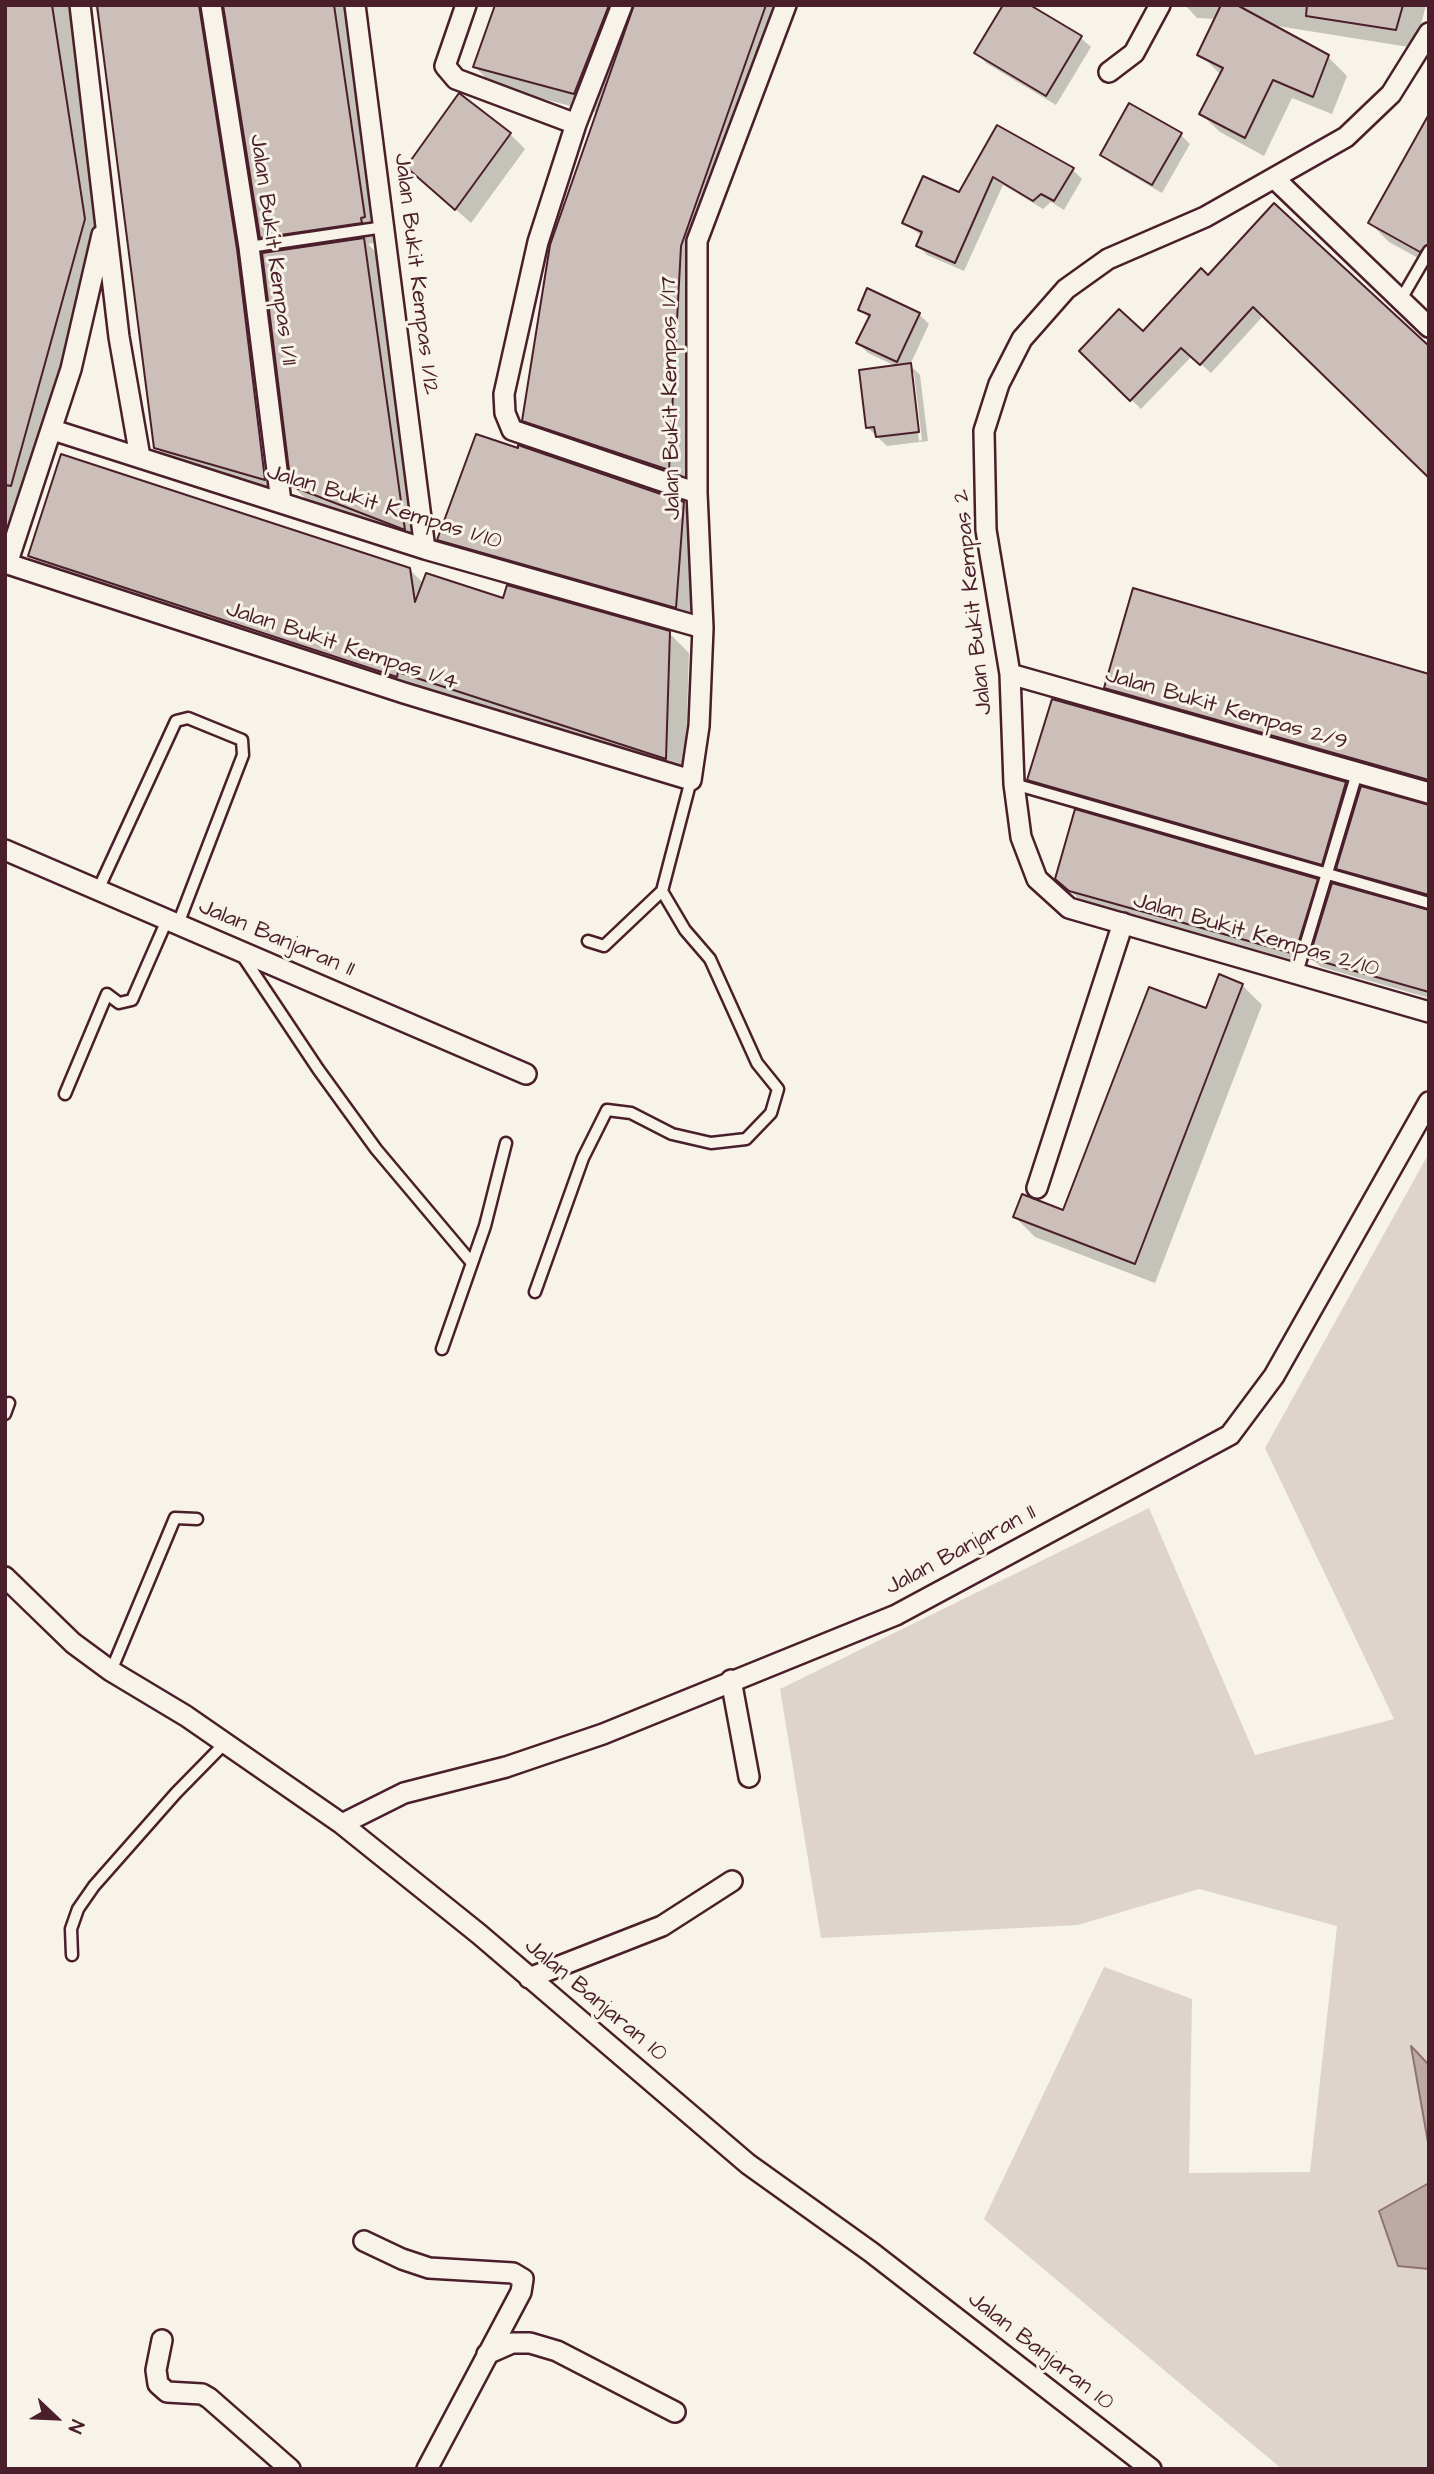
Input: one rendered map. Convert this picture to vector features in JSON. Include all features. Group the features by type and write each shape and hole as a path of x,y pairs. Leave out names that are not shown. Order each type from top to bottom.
{"street":[{"path":"80,5 120,337 140,457"},
{"name":"Jalan Bukit Kempas 1/11","path":"211,5 249,247 281,502"},
{"name":"Jalan Bukit Kempas 1/12","path":"355,5 425,549"},
{"path":"466,5 445,66 456,79 576,124"},
{"path":"622,5 576,124 538,242 504,394 505,413 512,430 697,493"},
{"name":"Jalan Bukit Kempas 1/17","path":"691,780 699,726 703,628 697,493 697,241 786,5"},
{"path":"1109,72 1134,53 1160,5"},
{"name":"Jalan Bukit Kempas 2","path":"1069,908 1037,879 1021,836 1014,784 1010,674 986,530 984,431 999,384 1022,339 1066,289 1108,259 1205,217 1346,137 1391,94 1429,33"},
{"path":"1275,179 1429,327"},
{"path":"6,564 53,430 92,288 106,217"},
{"name":"Jalan Bukit Kempas 1/10","path":"53,430 425,549 703,628"},
{"name":"Jalan Bukit Kempas 1/4","path":"6,564 404,693 691,780"},
{"name":"Jalan Bukit Kempas 2/9","path":"1010,674 1429,793"},
{"name":"Jalan Banjaran 11","path":"5,850 526,1074"},
{"name":"Jalan Bukit Kempas 2/10","path":"1069,908 1429,1012"},
{"path":"1037,1188 1123,923"},
{"name":"Jalan Banjaran 11","path":"342,1824 404,1793 506,1768 603,1734 896,1615 1230,1434 1274,1376 1429,1102"},
{"name":"Jalan Banjaran 10","path":"5,1577 73,1643 111,1671 226,1743 342,1824 748,2164 872,2252 1151,2469"},
{"path":"731,1681 749,1777"},
{"path":"529,1978 662,1926 732,1881"},
{"path":"364,2241 429,2268 513,2273 523,2279 521,2292 427,2469"},
{"path":"162,2340 156,2370 158,2384 167,2392 202,2394 209,2398 290,2469"},
{"path":"487,2354 512,2343 530,2343 557,2351 675,2412"}],"lane":[{"path":"249,247 385,227"},
{"path":"1400,301 1429,251"},
{"path":"65,1094 107,994 119,1003 132,1000 173,922 243,755 242,740 188,718 176,721 98,890"},
{"path":"1297,972 1357,773"},
{"path":"588,941 604,946 662,891 691,780"},
{"path":"1014,784 1429,903"},
{"path":"536,1292 583,1158 607,1111 631,1113 672,1134 711,1143 746,1139 771,1114 778,1090 757,1063 710,959 685,930 662,891"},
{"path":"238,949 318,1069 376,1149 472,1263"},
{"path":"442,1349 485,1226 506,1143"},
{"path":"5,1414 9,1403"},
{"path":"111,1671 175,1518 197,1519"},
{"path":"72,1955 71,1929 78,1909 94,1886 176,1793 226,1743"}],"shaded area":[{"path":"1429,1153 1429,2065 1412,2048 1429,2148 1429,2183 1379,2211 1398,2266 1429,2269 1429,2469 1282,2469 984,2219 1104,1967 1192,1999 1189,2173 1310,2172 1337,1926 1199,1889 1078,1925 821,1938 780,1689 1149,1508 1255,1755 1394,1719 1265,1448"},
{"path":"1411,2046 1429,2065 1429,2148"},
{"path":"1429,2183 1429,2269 1398,2266 1379,2211"}],"building":[{"path":"5,5 52,5 85,219 11,486 5,485"},
{"path":"97,5 199,5 237,249 265,480 154,448"},
{"path":"223,5 334,5 365,217 361,218 362,223 260,238"},
{"path":"495,5 609,5 574,94 473,67"},
{"path":"634,5 766,5 681,246 669,470 522,421 550,245"},
{"path":"1003,5 1030,5 1082,36 1046,96 974,53"},
{"path":"1221,5 1237,5 1329,55 1313,97 1273,80 1245,138 1199,114 1223,68 1197,55"},
{"path":"1307,5 1403,5 1396,30 1306,16"},
{"path":"459,93 511,133 455,210 406,167"},
{"path":"1129,103 1182,133 1152,185 1100,155"},
{"path":"1429,114 1429,244 1420,252 1368,223"},
{"path":"997,125 1074,168 1054,201 1041,194 1033,201 993,177 955,263 916,246 922,232 902,223 923,176 959,192"},
{"path":"1274,203 1429,346 1429,478 1253,307 1200,365 1181,348 1130,401 1079,351 1119,309 1143,331 1201,268 1208,275"},
{"path":"364,238 405,530 291,486 262,253"},
{"path":"867,288 920,313 897,362 856,343 870,315 858,310"},
{"path":"911,363 919,432 876,437 874,427 866,428 859,370"},
{"path":"476,434 518,448 518,445 684,502 676,608 437,540"},
{"path":"61,454 410,568 415,602 426,573 503,598 507,585 670,631 666,759 398,672 397,677 28,556"},
{"path":"1133,588 1429,674 1429,780 1104,688"},
{"path":"1052,699 1346,782 1322,865 1027,780"},
{"path":"1361,786 1429,805 1429,895 1336,869"},
{"path":"1075,809 1318,879 1295,954 1069,891 1055,879"},
{"path":"1332,883 1429,910 1429,992 1309,958"},
{"path":"1219,974 1243,984 1135,1264 1013,1217 1022,1194 1063,1210 1149,987 1206,1008"}]}
